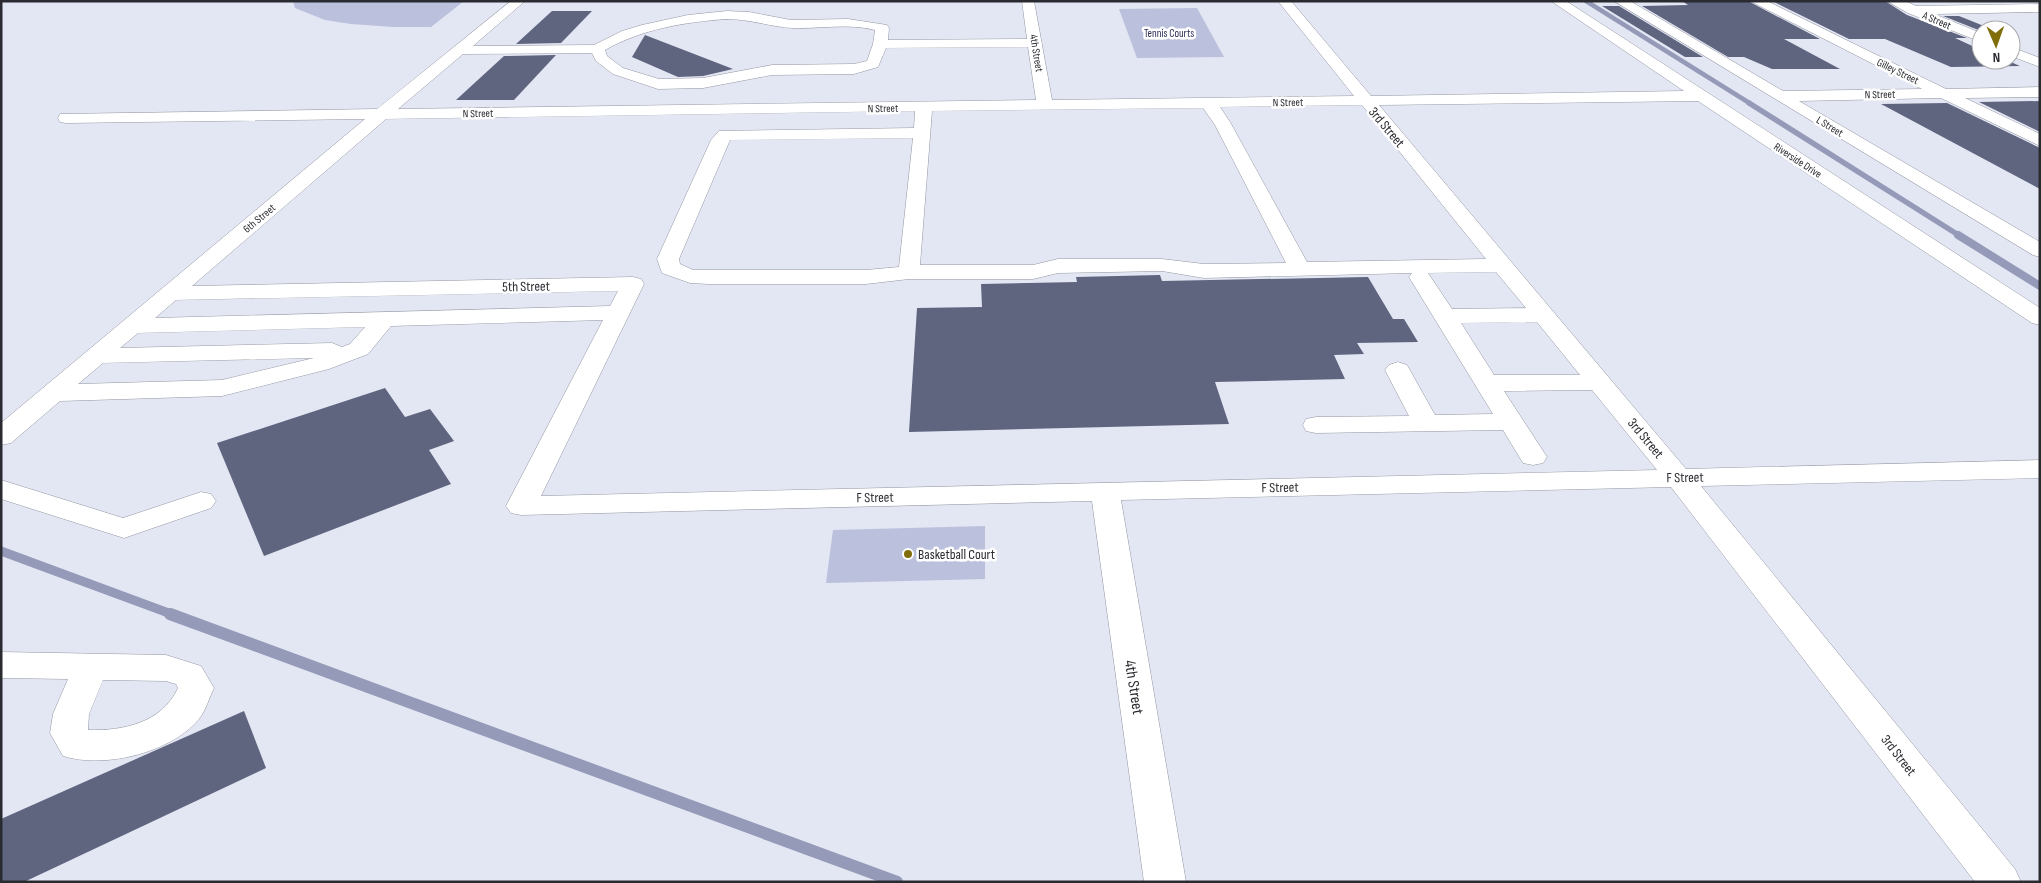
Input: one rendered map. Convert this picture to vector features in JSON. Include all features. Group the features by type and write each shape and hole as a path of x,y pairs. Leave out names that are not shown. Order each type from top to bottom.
{"street":[{"name":"6th Street","path":"1,437 381,114 519,1"},
{"name":"4th Street","path":"1028,1 1045,105"},
{"name":"3rd Street","path":"1284,1 1678,477 2000,882"},
{"name":"Riverside Drive","path":"1557,1 2040,318"},
{"name":"L Street","path":"1620,1 2040,251"},
{"name":"Gilley Street","path":"1756,1 2040,141"},
{"name":"A Street","path":"1893,1 1971,34"},
{"path":"1913,10 2040,8"},
{"path":"461,50 597,49 611,39 683,19 716,15 744,15 790,24 868,23 882,28 880,44 873,64 854,69 772,70 703,82 658,84 618,71 601,58 597,49"},
{"path":"880,44 1035,43"},
{"path":"2021,55 2040,63"},
{"name":"N Street","path":"1780,96 2040,92"},
{"name":"N Street","path":"66,118 381,114 923,121 1045,105 1213,110 1366,101 1700,96"},
{"path":"1300,269 1222,122 1213,110 923,121 725,135 720,140 668,259 670,268 690,276 709,277 866,277 909,272 1033,272 1058,266 1162,265 1204,271 1503,265"},
{"path":"909,272 923,121"},
{"path":"1420,277 1533,456"},
{"name":"5th Street","path":"171,293 633,284 521,506"},
{"path":"132,326 618,313"},
{"path":"1444,316 1543,315"},
{"path":"53,393 222,388 320,364 359,349 385,320"},
{"path":"96,356 359,349"},
{"path":"1398,370 1426,423"},
{"path":"1487,383 1599,382"},
{"path":"1316,425 1511,422"},
{"name":"F Street","path":"521,506 2040,469"},
{"path":"1,489 124,528 201,501"},
{"name":"4th Street","path":"1105,491 1165,882"},
{"path":"1,665 92,667"}],"green space":[{"path":"293,1 464,1 431,27 394,27 325,20 295,8"},
{"name":"Tennis Courts","path":"1197,8 1224,57 1137,58 1119,9"},
{"name":"Basketball Court","path":"985,526 985,579 826,583 833,530"}],"building":[{"path":"1682,1 1748,1 1820,39 1784,39 1840,69 1772,69 1744,57 1728,57 1642,6 1688,5"},
{"path":"1772,1 1885,1 1907,15 1967,38 1955,38 1971,45 1971,67 1951,67 1885,39 1849,39"},
{"path":"1602,6 1619,6 1703,57 1685,57"},
{"path":"552,11 592,11 561,43 516,44"},
{"path":"1943,16 1959,16 1971,21 1971,27"},
{"path":"645,35 733,69 703,76 678,77 632,57"},
{"path":"556,55 514,100 456,100 504,56"},
{"path":"2040,101 2040,132 1979,102"},
{"path":"1947,103 2040,148 2040,189 1881,104"},
{"path":"1160,275 1162,281 1368,277 1393,319 1404,319 1418,342 1357,343 1364,354 1334,355 1345,379 1215,382 1229,424 909,432 917,308 982,307 981,284 1077,282 1076,277"},
{"path":"385,388 405,417 430,409 454,441 429,450 451,484 264,556 217,443"},
{"path":"244,711 266,768 24,882 1,882 1,819"}],"waterway":[{"path":"1586,1 1751,104"},
{"path":"1749,103 1960,236"},
{"path":"1958,235 2040,286"},
{"path":"1,551 174,615"},
{"path":"170,614 897,882"}],"place":[{"name":"Basketball Court","path":"908,554"}]}
